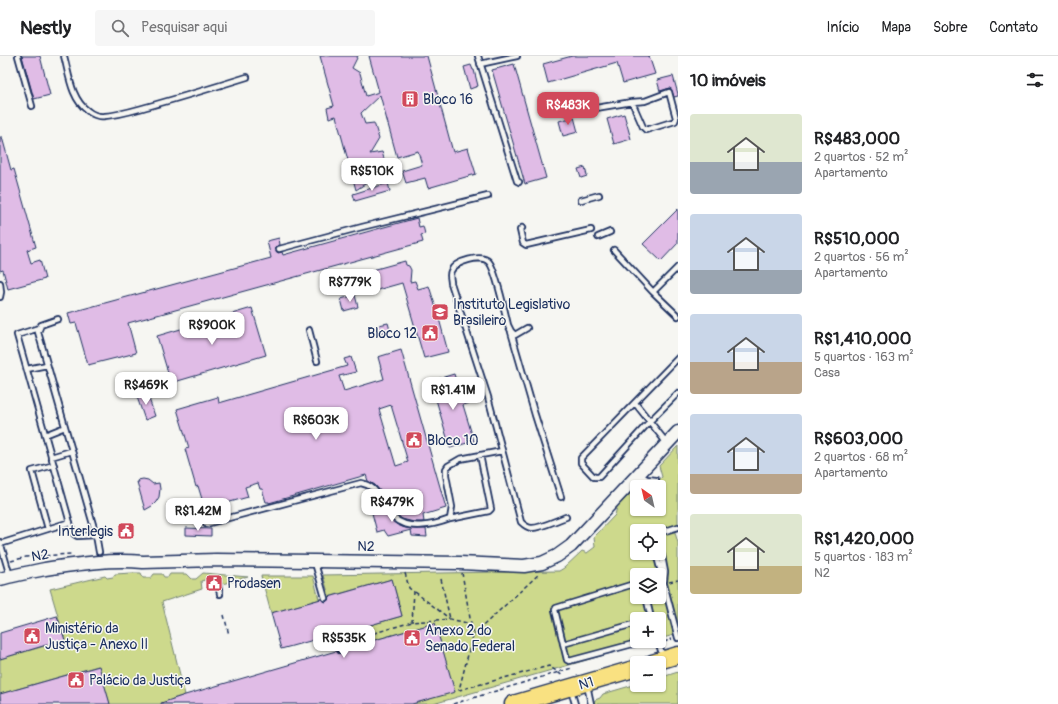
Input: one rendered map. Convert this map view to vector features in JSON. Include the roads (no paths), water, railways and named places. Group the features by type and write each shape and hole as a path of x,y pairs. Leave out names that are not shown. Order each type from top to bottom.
{"highway":[{"name":"N1","path":"513,704 630,670"}],"main road":[{"name":"N2","path":"5,577 58,567 102,562 314,560 524,566 542,563 557,556 582,538 638,474 678,432"}],"lane":[{"path":"18,56 32,106"},
{"path":"64,56 72,86 78,101 88,112 101,116 123,113 247,77"},
{"path":"478,56 517,181 519,182"},
{"path":"480,64 517,56"},
{"path":"578,111 632,102 645,101 669,92 676,118 674,121 646,130 643,127 632,102"},
{"path":"581,200 599,195"},
{"path":"278,249 488,196"},
{"path":"522,228 520,230 523,243 526,245 591,230"},
{"path":"598,237 610,232"},
{"path":"614,250 653,292 678,316"},
{"path":"561,497 508,325 495,273 490,262 484,259 461,262 454,266 451,270 451,283 488,397 521,522 531,528 566,517"},
{"path":"653,292 678,267"},
{"path":"0,283 0,297"},
{"path":"58,319 41,325 39,328 17,335 74,534 77,536 96,536"},
{"path":"39,328 38,332 96,536 99,552"},
{"path":"511,331 515,335 527,328"},
{"path":"309,330 317,361"},
{"path":"678,358 581,458 581,463 594,477 599,477 650,421 678,393"},
{"path":"27,369 47,365"},
{"path":"635,403 667,443"},
{"path":"45,435 65,427"},
{"path":"51,457 71,451"},
{"path":"450,519 452,507 446,475 448,466 460,459 502,451"},
{"path":"206,524 362,483 366,484 375,491 393,517 400,523 408,526 434,525 450,519 489,511 491,509 480,456"},
{"path":"48,529 32,471 54,465"},
{"path":"638,474 647,479 656,480"},
{"path":"5,577 6,562 0,544 70,522"},
{"path":"666,530 678,526"},
{"path":"314,560 325,598"},
{"path":"218,585 220,594"},
{"path":"630,586 556,608 555,610 567,660 569,661 630,645"},
{"path":"666,592 678,638"},
{"path":"563,644 630,625"},
{"path":"336,634 340,650"},
{"path":"662,648 669,659"},
{"path":"575,704 578,685"},
{"path":"578,685 591,704"}],"place":[{"name":"Bloco 16","path":"410,99"},
{"name":"Instituto Legislativo Brasileiro","path":"440,312"},
{"name":"Bloco 12","path":"430,333"},
{"name":"Bloco 10","path":"414,440"},
{"name":"Interlegis","path":"126,531"},
{"name":"Prodasen","path":"214,583"},
{"name":"Ministério da Justiça - Anexo II","path":"32,636"},
{"name":"Anexo 2 do Senado Federal","path":"412,638"},
{"name":"Palácio da Justiça","path":"76,680"}]}
